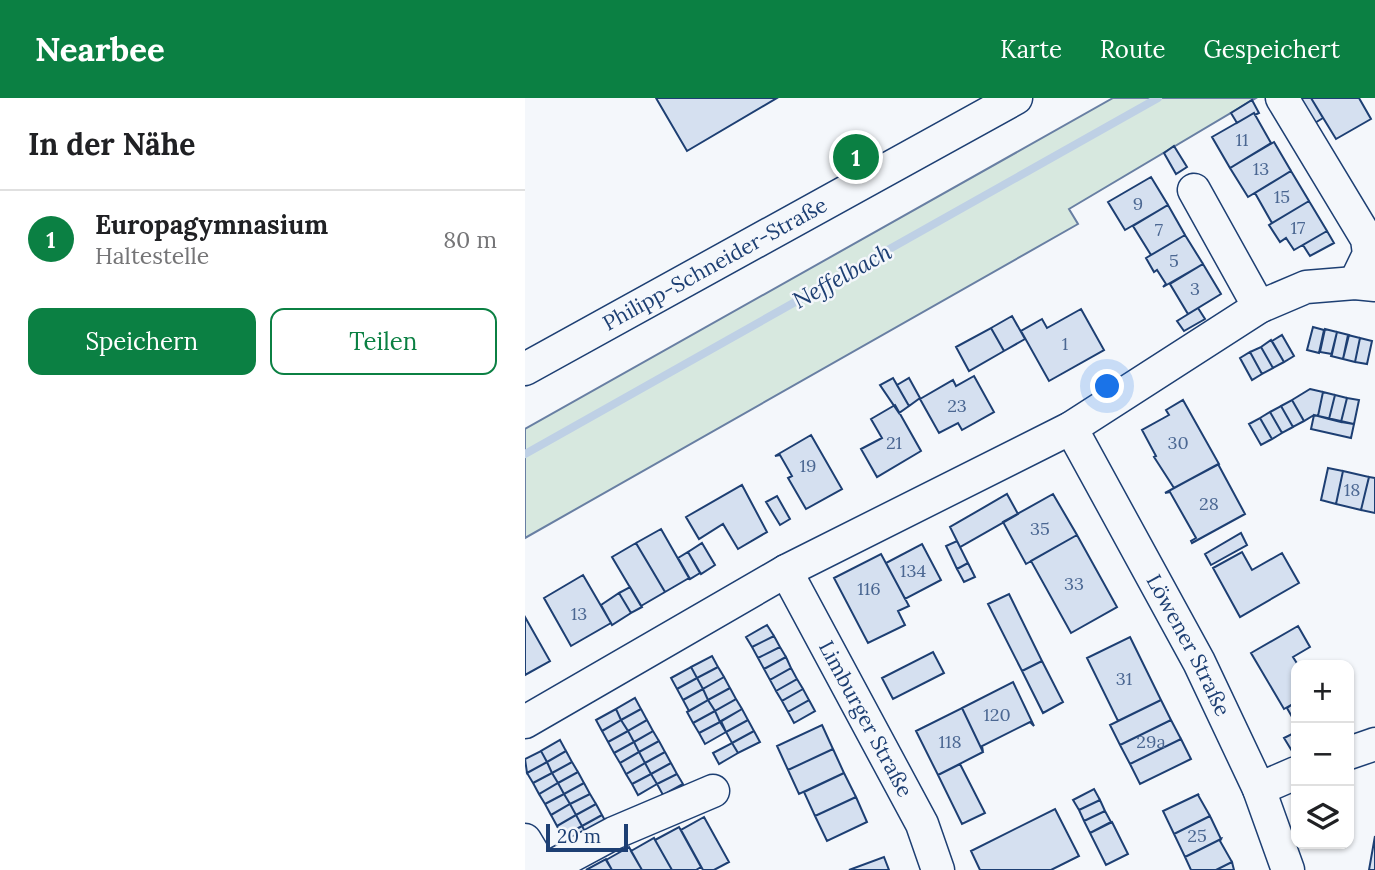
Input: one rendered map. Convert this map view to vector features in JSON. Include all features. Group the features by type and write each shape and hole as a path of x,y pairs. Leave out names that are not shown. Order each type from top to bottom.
{"street":[{"name":"Philipp-Schneider-Straße","path":"525,369 1016,98"},
{"path":"525,722 786,571 1071,428 1259,307 1306,287 1365,284 1369,254 1367,239 1282,98"},
{"path":"1194,190 1259,307"},
{"name":"Löwener Straße","path":"1071,428 1199,662 1259,789 1288,870"},
{"name":"Limburger Straße","path":"786,571 922,824 939,870"},
{"path":"1354,751 1375,744"},
{"path":"1259,789 1291,775"},
{"path":"525,839 544,870 614,833 713,791"}],"shaded area":[{"path":"1113,98 1256,98 1069,209 1078,224 525,538 525,429"}],"building":[{"path":"656,98 777,98 687,151"},
{"path":"1291,98 1311,98 1323,118 1308,127"},
{"path":"1311,98 1359,98 1371,119 1336,139"},
{"path":"1252,100 1259,113 1237,123 1231,113"},
{"path":"1254,113 1271,143 1230,168 1212,137"},
{"path":"1274,142 1291,171 1248,197 1230,168"},
{"path":"1174,146 1187,167 1176,174 1164,153"},
{"path":"1291,171 1309,201 1272,223 1255,193"},
{"path":"1151,177 1168,205 1125,230 1108,202"},
{"path":"1309,201 1327,231 1294,250 1286,238 1280,242 1269,225"},
{"path":"1168,205 1185,235 1151,255 1133,226"},
{"path":"1327,231 1334,243 1310,256 1303,245"},
{"path":"1185,235 1203,264 1163,287 1166,284 1157,270 1154,272 1146,258"},
{"path":"1203,264 1221,294 1188,314 1170,284"},
{"path":"1198,308 1205,319 1184,331 1177,321"},
{"path":"1081,309 1104,350 1049,381 1021,331 1042,319 1047,328"},
{"path":"1012,316 1025,339 1004,351 991,328"},
{"path":"1313,327 1324,330 1319,353 1307,350"},
{"path":"991,328 1004,351 969,371 956,347"},
{"path":"1325,329 1337,332 1332,354 1320,352"},
{"path":"1337,332 1349,335 1343,359 1331,356"},
{"path":"1282,335 1294,356 1284,362 1272,341"},
{"path":"1348,335 1360,338 1355,362 1343,359"},
{"path":"1360,338 1372,341 1367,364 1355,362"},
{"path":"1271,340 1284,362 1273,368 1261,347"},
{"path":"1261,347 1273,368 1262,374 1250,352"},
{"path":"1250,352 1262,374 1252,380 1240,358"},
{"path":"974,376 994,412 962,430 958,423 939,433 920,399 953,380 956,386"},
{"path":"893,378 909,406 899,413 880,385"},
{"path":"909,378 920,398 909,406 897,385"},
{"path":"1310,389 1323,392 1318,416 1314,415 1304,421 1292,400"},
{"path":"1323,392 1335,395 1329,419 1318,416"},
{"path":"1335,395 1347,398 1341,422 1329,419"},
{"path":"1347,398 1359,400 1354,424 1341,422"},
{"path":"1183,400 1219,464 1174,488 1154,457 1156,456 1142,430 1169,415 1166,410"},
{"path":"1292,400 1304,421 1293,427 1281,406"},
{"path":"895,405 921,451 877,477 861,449 882,438 871,419"},
{"path":"1281,406 1293,427 1282,433 1270,412"},
{"path":"1270,412 1282,433 1272,439 1260,418"},
{"path":"1314,415 1354,424 1351,438 1311,429"},
{"path":"1260,418 1272,439 1261,445 1249,424"},
{"path":"811,435 842,489 806,509 788,478 792,476 780,455 775,456"},
{"path":"1218,464 1245,514 1192,543 1196,538 1170,492 1165,493"},
{"path":"1328,468 1343,471 1336,504 1321,500"},
{"path":"1343,471 1369,477 1361,510 1336,504"},
{"path":"1369,477 1375,478 1375,513 1361,510"},
{"path":"742,485 767,532 738,549 723,524 699,539 686,517"},
{"path":"1007,494 1018,514 960,547 950,527"},
{"path":"1053,494 1077,535 1026,564 1003,522"},
{"path":"777,496 790,519 780,525 766,502"},
{"path":"661,529 689,578 665,592 636,543"},
{"path":"1241,533 1247,545 1211,565 1205,554"},
{"path":"1077,535 1117,607 1071,633 1031,561"},
{"path":"957,541 968,563 957,569 946,546"},
{"path":"636,543 665,592 641,606 612,557"},
{"path":"702,543 715,565 701,574 688,552"},
{"path":"922,544 941,580 905,599 886,563"},
{"path":"688,552 700,573 690,579 678,558"},
{"path":"1242,552 1252,570 1282,553 1299,583 1240,617 1213,568"},
{"path":"881,554 909,606 898,611 905,625 868,643 834,578"},
{"path":"968,563 975,577 964,582 957,569"},
{"path":"583,575 611,623 571,646 544,598"},
{"path":"630,587 642,607 631,613 619,593"},
{"path":"619,593 631,613 612,625 601,605"},
{"path":"1009,594 1042,661 1022,671 988,604"},
{"path":"525,617 550,661 525,675"},
{"path":"767,625 774,636 752,647 746,637"},
{"path":"1298,626 1310,647 1293,657 1295,660 1291,660 1291,705 1284,709 1251,653"},
{"path":"774,636 780,647 758,658 752,647"},
{"path":"1130,637 1161,700 1118,721 1087,658"},
{"path":"780,647 786,657 764,669 758,658"},
{"path":"933,652 944,673 893,699 882,678"},
{"path":"712,656 718,667 697,678 691,667"},
{"path":"786,657 791,668 770,680 764,669"},
{"path":"1042,661 1063,702 1043,713 1022,671"},
{"path":"691,667 697,678 677,689 671,678"},
{"path":"718,667 724,677 703,689 697,678"},
{"path":"791,668 797,679 776,691 770,680"},
{"path":"724,677 730,688 708,700 703,689"},
{"path":"697,678 703,689 683,700 677,689"},
{"path":"797,679 803,689 782,701 776,691"},
{"path":"1013,682 1034,726 1030,722 982,746 983,752 962,708"},
{"path":"730,688 736,699 715,711 708,700"},
{"path":"703,689 708,700 689,711 683,700"},
{"path":"803,689 809,700 788,712 782,701"},
{"path":"635,698 641,709 621,720 616,709"},
{"path":"736,699 742,709 720,722 715,711"},
{"path":"708,700 715,711 693,723 687,712"},
{"path":"809,700 815,711 794,723 788,712"},
{"path":"1161,700 1171,720 1120,745 1110,725"},
{"path":"962,708 983,752 938,775 916,731"},
{"path":"616,709 621,720 602,731 596,720"},
{"path":"641,709 647,720 628,731 621,720"},
{"path":"742,709 748,720 726,732 721,721"},
{"path":"715,711 720,722 699,733 693,723"},
{"path":"621,720 628,731 608,742 602,731"},
{"path":"647,720 653,731 634,742 628,731"},
{"path":"748,720 754,731 732,743 726,732"},
{"path":"1171,720 1181,739 1130,764 1120,745"},
{"path":"720,722 726,732 705,744 699,733"},
{"path":"822,725 833,749 788,770 777,746"},
{"path":"628,731 634,742 614,753 608,742"},
{"path":"653,731 659,741 639,752 634,742"},
{"path":"754,731 760,742 738,753 732,743"},
{"path":"1291,734 1291,749 1284,738"},
{"path":"1181,739 1191,759 1140,784 1130,764"},
{"path":"560,740 566,751 547,762 541,751"},
{"path":"659,741 665,752 645,763 639,752"},
{"path":"634,742 639,752 620,763 614,753"},
{"path":"732,743 738,753 719,764 713,753"},
{"path":"833,749 844,773 799,794 788,770"},
{"path":"541,751 547,762 527,773 525,759"},
{"path":"566,751 572,762 552,773 547,762"},
{"path":"639,752 645,763 626,774 620,763"},
{"path":"665,752 671,763 651,774 645,763"},
{"path":"547,762 552,773 533,783 527,773"},
{"path":"572,762 578,772 558,783 552,773"},
{"path":"645,763 651,774 632,784 626,774"},
{"path":"671,763 677,774 657,784 651,774"},
{"path":"960,764 985,813 962,824 938,775"},
{"path":"578,772 584,783 564,794 558,783"},
{"path":"552,773 558,783 539,794 533,783"},
{"path":"844,773 856,797 815,816 804,792"},
{"path":"651,774 657,784 638,795 632,784"},
{"path":"677,774 683,784 663,795 657,784"},
{"path":"558,783 564,794 545,804 539,794"},
{"path":"584,783 590,794 570,804 564,794"},
{"path":"1094,789 1100,800 1079,810 1073,800"},
{"path":"564,794 570,804 551,815 545,804"},
{"path":"590,794 596,804 576,815 570,804"},
{"path":"1199,794 1210,816 1174,834 1163,811"},
{"path":"856,797 867,822 827,841 815,816"},
{"path":"1100,800 1105,811 1084,821 1079,810"},
{"path":"570,804 576,815 557,826 551,815"},
{"path":"596,804 602,815 582,826 576,815"},
{"path":"1055,809 1079,856 1051,870 980,870 971,851"},
{"path":"1105,811 1111,822 1090,833 1084,821"},
{"path":"576,815 582,826 562,837 557,826"},
{"path":"602,815 608,826 588,837 582,826"},
{"path":"1210,816 1221,839 1185,857 1174,834"},
{"path":"704,817 729,862 714,870 703,870 681,830"},
{"path":"1112,822 1128,854 1106,865 1090,833"},
{"path":"582,826 588,837 568,848 562,837"},
{"path":"679,827 701,867 696,870 672,870 655,840"},
{"path":"1375,836 1375,870 1369,870"},
{"path":"654,838 672,870 642,870 631,851"},
{"path":"1221,839 1232,862 1216,870 1191,870 1185,857"},
{"path":"629,847 642,870 612,870 606,860"},
{"path":"884,857 889,870 849,870"},
{"path":"606,859 612,870 586,870"},
{"path":"1232,862 1234,870 1216,870"}],"waterway":[{"name":"Neffelbach","path":"525,454 1158,98"}],"place":[{"name":"Europagymnasium","path":"856,157"}]}
